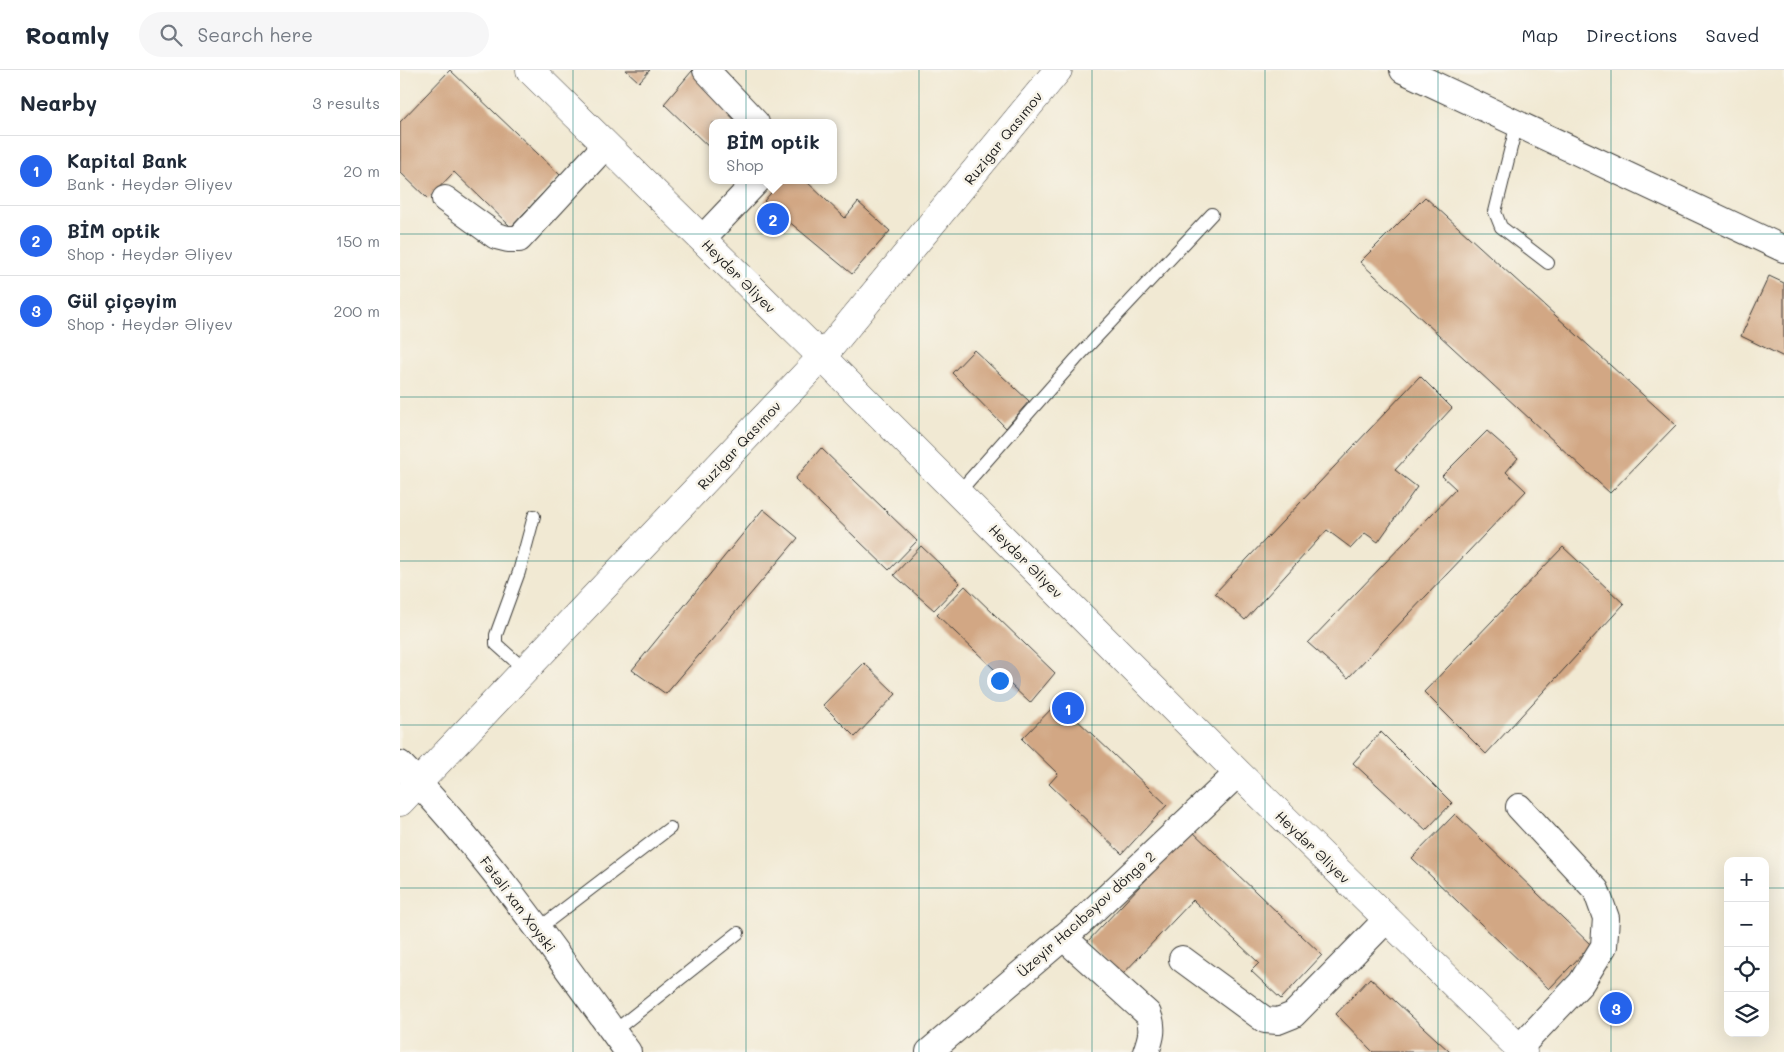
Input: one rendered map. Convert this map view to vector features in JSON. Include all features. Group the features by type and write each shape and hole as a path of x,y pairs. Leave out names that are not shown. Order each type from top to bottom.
{"main road":[{"name":"Heydər Əliyev","path":"530,70 1238,773 1521,1050"},
{"name":"Ruzigar Qasımov","path":"400,802 409,773 525,670 822,358 1058,70"}],"street":[{"path":"706,70 752,119"},
{"path":"1403,70 1784,249"},
{"path":"445,199 496,236 508,239 518,238 606,145"},
{"path":"702,239 754,184"},
{"name":"Fətəli xan Xoyski","path":"409,773 492,868 621,1042"},
{"name":"Üzeyir Hacıbəyov döngə 2","path":"929,1052 1063,938 1238,773"},
{"path":"1519,807 1596,890 1606,918 1604,946 1582,984 1521,1050"},
{"path":"1182,959 1265,1020 1278,1021 1293,1015 1387,919"},
{"path":"1063,938 1148,1014 1152,1024 1151,1037 1146,1052"}],"lane":[{"path":"1516,123 1494,212 1501,227 1548,263"},
{"path":"958,493 1076,359 1212,214"},
{"path":"525,670 496,644 496,634 516,580 534,516"},
{"path":"538,929 670,828"},
{"path":"621,1042 738,933"}],"building":[{"path":"450,70 560,175 511,227 454,172 428,199 400,172 400,122"},
{"path":"626,70 650,70 639,82"},
{"path":"692,71 740,119 709,119 709,147 664,104"},
{"path":"779,184 809,184 845,218 858,202 890,231 852,274 764,201"},
{"path":"1425,197 1676,425 1610,493 1360,262"},
{"path":"1769,276 1784,283 1784,357 1741,336"},
{"path":"974,350 1029,401 1006,428 952,373"},
{"path":"1420,376 1452,408 1395,470 1417,487 1378,542 1365,533 1351,548 1327,530 1245,620 1215,593"},
{"path":"1487,431 1518,458 1506,472 1526,491 1348,678 1308,643 1456,489 1442,476"},
{"path":"821,448 917,541 889,570 795,479"},
{"path":"763,509 798,538 666,694 632,670"},
{"path":"921,546 960,583 934,610 894,575"},
{"path":"1563,547 1624,604 1486,754 1424,692"},
{"path":"965,586 1055,673 1030,703 937,615"},
{"path":"864,663 896,694 855,737 823,705"},
{"path":"1058,702 1167,805 1122,854 1049,784 1058,774 1022,739"},
{"path":"1381,732 1452,803 1426,830 1353,763"},
{"path":"1455,814 1591,945 1549,989 1412,858"},
{"path":"1192,831 1322,955 1281,999 1251,971 1259,963 1193,900 1122,975 1087,942"},
{"path":"1370,978 1450,1052 1373,1052 1336,1014"}],"place":[{"name":"BİM optik","path":"773,219"},
{"name":"Kapital Bank","path":"1068,708"},
{"name":"Gül çiçəyim","path":"1616,1008"}]}
